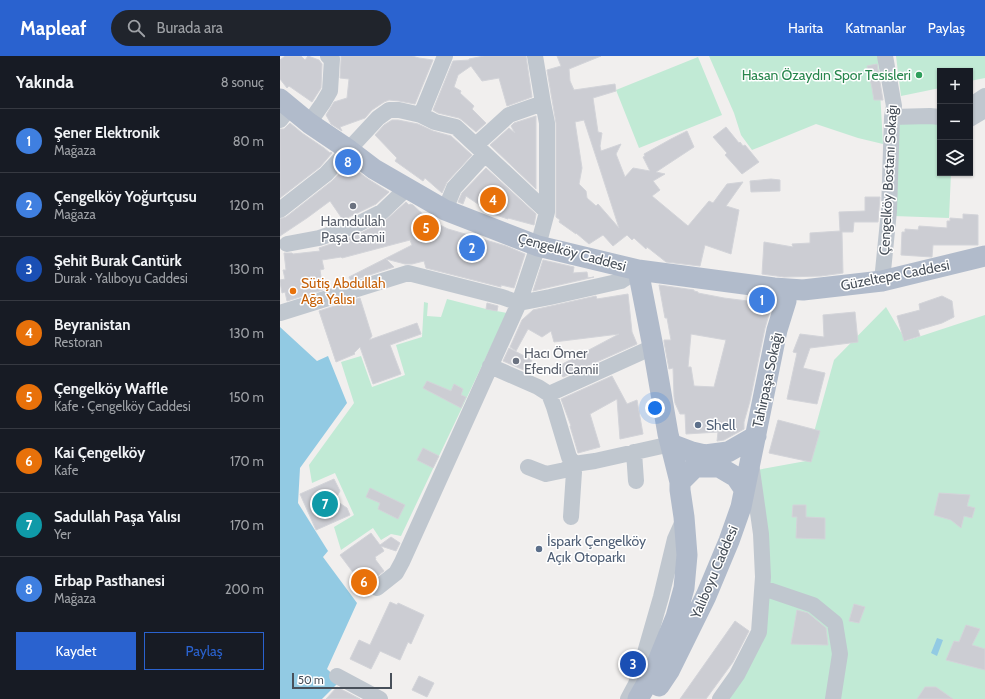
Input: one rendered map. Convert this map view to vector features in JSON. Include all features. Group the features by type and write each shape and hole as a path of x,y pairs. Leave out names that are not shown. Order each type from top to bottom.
{"main road":[{"name":"Çengelköy Caddesi","path":"283,109 309,123 374,169 445,210 538,246 638,270 668,434 680,482"},
{"name":"Güzeltepe Caddesi","path":"638,270 787,293 882,281 985,256"},
{"name":"Tahirpaşa Sokağı","path":"756,436 777,330 787,293"},
{"path":"671,444 706,456 728,452 756,436"},
{"name":"Yalıboyu Caddesi","path":"650,699 669,671 706,596 729,541 741,506 756,436"},
{"path":"680,482 695,467 719,467 736,477 744,489"},
{"name":"Yalıboyu Caddesi","path":"638,699 654,671 676,617 684,588 687,555 680,482"}],"street":[{"path":"309,123 330,91 332,59 328,56"},
{"path":"421,115 445,56"},
{"path":"377,588 396,573 402,562 519,303 538,246 547,212 547,123 535,56"},
{"name":"Çengelköy Bostanı Sokağı","path":"882,281 889,211 892,117 894,106 885,56"},
{"path":"973,104 985,96"},
{"path":"445,210 454,188 480,149 509,115 543,103"},
{"path":"280,210 326,174 372,123 389,110 399,110 421,115 435,122 456,127 547,212"},
{"path":"973,117 985,110"},
{"path":"892,117 937,117"},
{"path":"287,244 319,238 352,228 382,212 407,188"},
{"path":"280,313 408,273 502,297 519,303 621,281 638,270"},
{"path":"549,394 653,347"},
{"path":"490,366 538,387 549,394 569,457 574,464 570,517"},
{"path":"532,469 595,461 671,444"},
{"path":"634,452 636,481"},
{"path":"720,699 737,675 759,632 763,577 761,534 750,462"},
{"path":"628,699 636,684 661,597 674,539 684,517"},
{"path":"762,588 813,605 835,623 840,654 833,699"},
{"path":"337,676 380,699"}],"green space":[{"path":"709,56 878,56 883,144 858,138 816,124 752,150 741,135 734,113"},
{"name":"Hasan Özaydın Spor Tesisleri","path":"896,56 985,56 985,78 973,80 973,68 937,68 937,89 901,96"},
{"path":"698,57 722,115 639,148 616,90"},
{"path":"897,121 937,123 937,176 951,176 949,218 894,216"},
{"path":"447,299 507,313 401,536 391,534 381,540 373,528 341,550 334,527 354,515 335,473 312,483 309,465 354,403 341,362 361,356 372,387 405,375 396,345 422,337 424,302 428,303 427,316 441,317"},
{"path":"886,307 906,341 985,315 985,699 716,699 765,626 757,470 806,461 834,360"}],"water":[{"path":"280,327 317,361 328,356 347,403 300,468 298,503 328,551 323,557 357,603 327,669 340,681 322,699 280,699"},
{"path":"937,638 943,640 937,656 931,653"}],"building":[{"path":"285,56 301,56 305,60 308,56 319,60 322,64 321,88 312,102 289,86 287,88 280,79 280,60"},
{"path":"341,56 412,56 433,60 415,104 389,100 372,110 365,118 340,127 342,131 331,124 326,115 334,102 347,98 349,79 340,78"},
{"path":"484,56 526,56 532,97 507,106 499,78 482,81 471,66 458,75 454,87 461,91 460,93 474,106 472,109 486,123 476,132 459,118 438,113 433,110 453,61 469,60"},
{"path":"557,56 601,56 569,69 570,81 574,90 615,84 616,91 593,98 598,132 602,133 600,146 601,151 621,144 616,154 625,177 633,168 650,171 643,157 645,156 644,154 687,131 694,147 656,172 665,174 653,181 660,190 652,196 688,226 709,201 713,203 727,184 743,182 726,206 739,210 731,254 705,245 700,266 666,262 647,247 646,249 634,238 632,240 627,235 613,246 603,235 589,244 559,222 560,220 556,217 556,123 547,70 561,66","holes":["584,120 619,228 598,204 596,206 587,198 586,191 579,184 582,168 575,122"]},
{"path":"877,64 883,100 874,100 867,66"},
{"path":"536,116 536,189 490,145 509,128 515,133 511,126 514,123"},
{"path":"392,120 418,124 433,131 451,136 472,155 447,182 442,193 425,178 423,181 395,161 397,158 375,135 384,125"},
{"path":"290,123 332,153 320,167 280,198 280,129 284,129"},
{"path":"726,127 739,143 740,142 743,146 745,145 759,162 742,174 725,155 727,153 713,137"},
{"path":"348,164 389,192 376,204 343,220 330,201 280,236 280,219 286,217 332,181"},
{"path":"486,168 536,214 534,225 493,214 466,196 463,204 458,202 462,193"},
{"path":"771,179 780,180 780,191 751,192 750,181"},
{"path":"865,197 880,197 878,222 854,222 853,232 842,232 843,273 821,276 784,277 762,274 764,242 793,247 792,244 810,243 810,233 840,231 839,212 865,211"},
{"path":"406,202 409,205 413,205 428,219 448,229 506,246 525,254 514,288 501,285 501,287 426,268 424,261 405,264 386,259 394,267 351,281 349,277 412,245 410,240 342,258 322,260 324,269 320,270 323,290 287,301 285,292 282,293 280,282 280,280 285,279 283,270 286,270 284,253 293,254 320,251 319,248 355,236 386,220"},
{"path":"963,214 978,215 978,245 933,245 932,257 901,255 902,232 905,232 905,229 918,230 919,226 947,228 947,221 950,221 950,218 963,219"},
{"path":"543,260 574,267 573,273 587,272 588,278 594,277 533,291"},
{"path":"659,285 694,290 698,293 724,298 772,304 765,328 750,401 744,422 744,429 724,440 717,441 718,432 686,434 685,414 680,414 675,403 673,368 669,369 664,342 664,340 671,340 667,318 665,318","holes":["691,334 726,340 714,387 694,386 691,367 688,367"]},
{"path":"628,294 632,332 637,344 563,377 560,373 553,369 619,334 554,342 551,331 542,337 528,329 516,351 510,347 522,320 533,310 596,296 597,299"},
{"path":"942,296 952,301 954,317 942,323 918,330 920,336 904,341 897,316 920,310 919,304"},
{"path":"360,298 372,336 369,340 417,323 421,334 390,345 401,374 373,384 360,347 354,353 355,354 336,362 319,311"},
{"path":"487,303 498,306 497,311 486,309"},
{"path":"855,312 858,342 810,348 803,368 825,373 817,404 787,399 797,353 793,352 800,334 824,337 823,315"},
{"name":"Hacı Ömer Efendi Camii","path":"509,348 532,360 526,371 503,361"},
{"path":"612,376 627,404 637,400 643,434 620,439 617,399 590,414 600,447 578,453 571,426 561,399"},
{"path":"427,381 451,391 454,384 463,389 461,395 466,397 461,408 423,388"},
{"path":"778,420 820,431 811,462 769,453"},
{"path":"423,448 439,456 433,468 417,460"},
{"path":"334,479 340,491 335,500 347,508 350,515 316,530 300,494"},
{"path":"370,488 405,505 398,519 378,509 380,503 366,497"},
{"path":"939,493 970,495 967,506 975,508 972,518 964,516 961,528 951,520 934,515"},
{"path":"793,505 806,505 806,517 825,518 825,539 796,538 797,517 792,517"},
{"path":"371,533 380,545 391,537 400,543 396,551 381,546 384,551 375,557 375,559 384,571 362,588 353,577 355,575 340,555"},
{"path":"390,602 397,605 398,603 424,615 411,644 408,642 400,660 380,651 371,669 350,659 359,640 370,645"},
{"path":"854,604 865,607 859,623 849,621"},
{"path":"797,610 808,613 826,628 828,645 791,644"},
{"path":"735,621 749,631 733,662 706,699 680,699"},
{"path":"966,625 980,629 972,645 985,649 985,670 946,660 954,641 959,642"},
{"path":"419,676 434,683 427,697 412,690"},
{"path":"337,687 360,699 326,699"},
{"path":"925,687 936,687 953,699 917,699"}],"place":[{"name":"Hasan Özaydın Spor Tesisleri","path":"919,75"},
{"name":"Erbap Pasthanesi","path":"348,162"},
{"name":"Beyranistan","path":"493,200"},
{"name":"Hamdullah Paşa Camii","path":"353,206"},
{"name":"Çengelköy Waffle","path":"426,228"},
{"name":"Çengelköy Yoğurtçusu","path":"472,248"},
{"name":"Sütiş Abdullah Ağa Yalısı","path":"293,291"},
{"name":"Şener Elektronik","path":"762,300"},
{"name":"Hacı Ömer Efendi Camii","path":"516,361"},
{"name":"Shell","path":"698,425"},
{"name":"Sadullah Paşa Yalısı","path":"325,504"},
{"name":"İspark Çengelköy Açık Otoparkı","path":"539,549"},
{"name":"Kai Çengelköy","path":"364,582"},
{"name":"Şehit Burak Cantürk","path":"633,664"}]}
